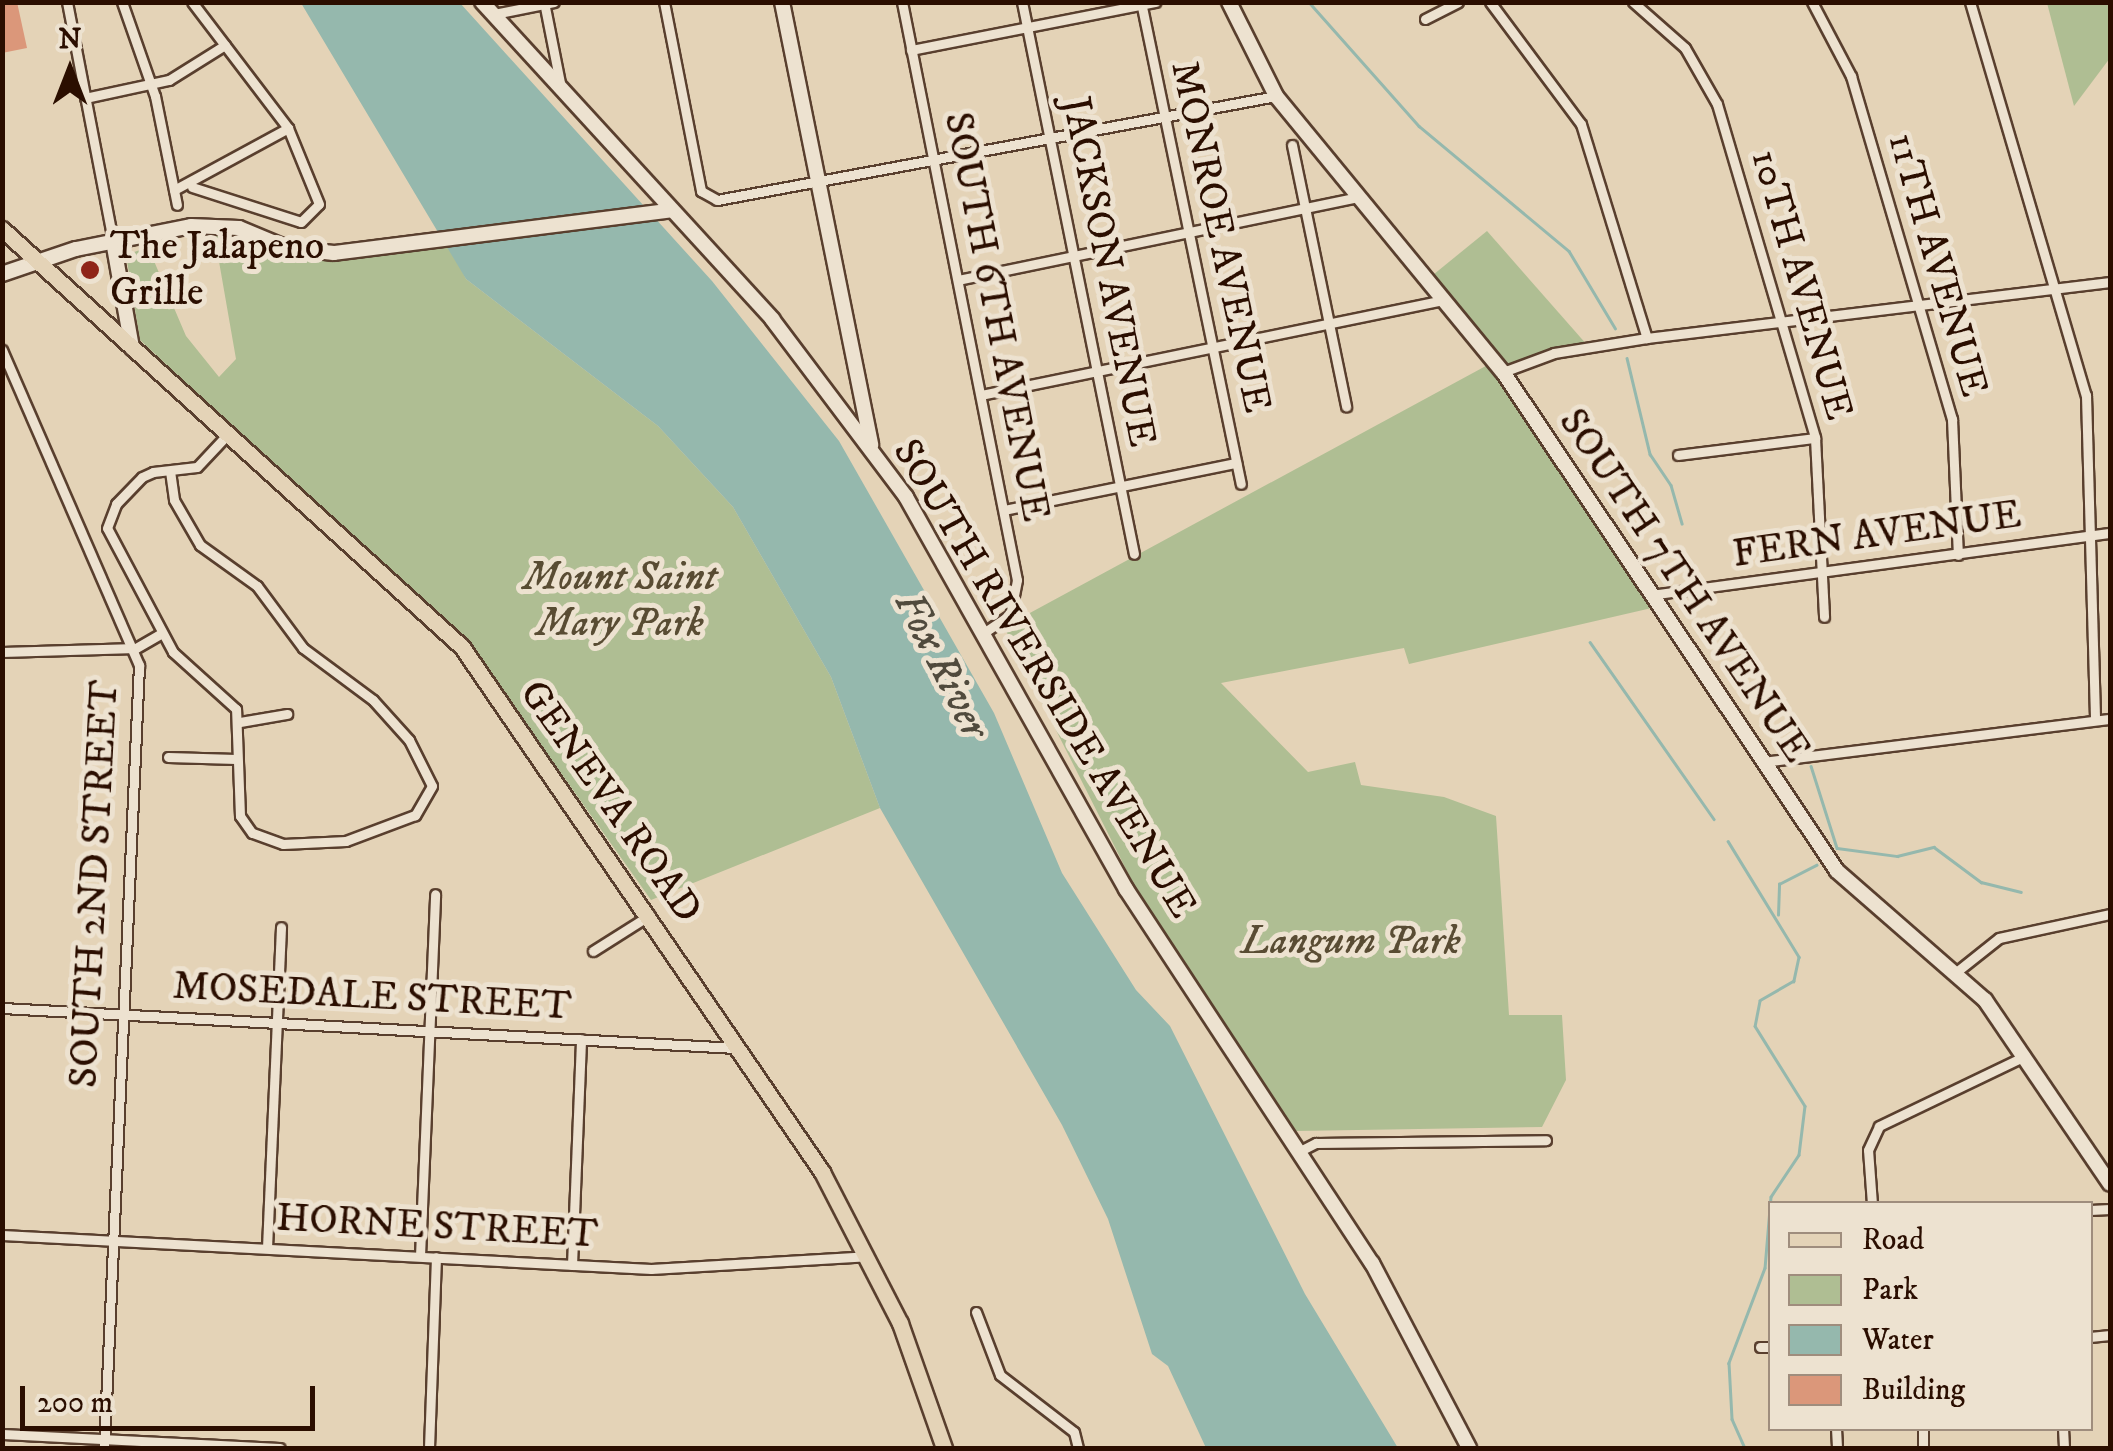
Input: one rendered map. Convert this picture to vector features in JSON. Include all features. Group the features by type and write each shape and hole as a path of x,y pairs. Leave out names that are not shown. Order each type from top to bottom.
{"main road":[{"path":"2,229 34,260"},
{"name":"GENEVA ROAD","path":"34,260 462,647 650,915 867,1256 944,1448"}],"street":[{"path":"67,2 132,348"},
{"path":"122,2 150,84 177,205"},
{"path":"192,2 288,128 319,196 307,222 192,187"},
{"path":"664,2 708,198 1051,142 1276,96"},
{"path":"782,2 872,450"},
{"name":"SOUTH 6TH AVENUE","path":"902,2 1004,510 1017,599 1010,615 986,631"},
{"name":"JACKSON AVENUE","path":"1022,2 1134,554"},
{"path":"911,50 1155,2"},
{"name":"SOUTH 7TH AVENUE","path":"1229,2 1276,96 1356,198 1504,372 1836,872 1985,1000 2110,1184"},
{"path":"1426,19 1458,2"},
{"path":"1490,2 1581,124 1646,338"},
{"name":"10TH AVENUE","path":"1633,2 1685,48 1717,104 1815,438 1824,617"},
{"name":"11TH AVENUE","path":"1812,2 1851,76 1952,418 1958,556"},
{"path":"1970,2 2086,395 2094,719"},
{"path":"486,9 547,3 562,98"},
{"name":"MONROE AVENUE","path":"1142,4 1241,484"},
{"name":"SOUTH RIVERSIDE AVENUE","path":"486,9 562,98 772,319 872,450 986,631 1126,889 1372,1263 1469,1448"},
{"path":"86,98 180,75 225,45"},
{"path":"174,190 192,187 288,128"},
{"path":"1292,145 1346,406"},
{"path":"958,280 1304,212 1356,198"},
{"path":"2,274 34,260 113,240 218,224 309,254 668,210"},
{"path":"1504,372 1554,353 1646,338 2110,282"},
{"path":"981,395 1443,300"},
{"name":"SOUTH 2ND STREET","path":"2,350 136,648 104,1444"},
{"path":"170,470 191,535 266,595 303,648 388,715 425,766 431,793 415,814 370,835 272,843 240,816 236,759 240,722 227,698 193,676 162,633 107,528 116,504 142,477 170,470 198,467 227,435"},
{"path":"1678,455 1815,438"},
{"path":"1004,510 1236,463"},
{"name":"FERN AVENUE","path":"1650,595 2110,533"},
{"path":"2,652 136,648 162,633"},
{"path":"240,722 287,714"},
{"path":"1763,762 2110,719"},
{"path":"168,757 236,759"},
{"path":"420,1256 435,894"},
{"path":"1954,973 1999,938 2110,914"},
{"path":"594,951 650,915"},
{"path":"267,1248 281,927"},
{"name":"MOSEDALE STREET","path":"2,1008 738,1048"},
{"path":"572,1265 581,1039"},
{"path":"1872,1201 1868,1150 1879,1126 2024,1056"},
{"path":"1300,1151 1316,1143 1546,1140"},
{"name":"HORNE STREET","path":"2,1236 688,1269 867,1256"},
{"path":"429,1448 436,1258"},
{"path":"976,1312 1000,1375 1074,1432 1078,1448"},
{"path":"2,1434 104,1444 280,1448"}],"green space":[{"path":"2047,3 2110,3 2110,58 2074,106"},
{"name":"Mount Saint Mary Park","path":"213,227 308,257 449,243 466,279 658,426 733,507 831,677 880,808 651,900 475,652 140,340 126,255 148,247 186,336 219,377 236,359"},
{"path":"1487,231 1588,346 1504,369 1428,279"},
{"name":"Langum Park","path":"1495,361 1656,607 1409,664 1404,648 1221,683 1308,772 1355,762 1361,785 1444,797 1496,816 1509,1015 1562,1015 1566,1080 1542,1127 1296,1131 1134,885 1004,627"}],"water":[{"name":"Fox River","path":"301,3 460,3 712,281 839,441 994,713 1062,873 1136,990 1170,1026 1305,1294 1398,1448 1206,1448 1168,1366 1152,1354 1108,1219 1062,1125 880,808 831,677 733,507 658,426 466,279"}],"building":[{"path":"2,2 17,2 27,48 2,53"}],"waterway":[{"path":"1309,2 1419,126 1569,251 1615,328"},
{"path":"1627,358 1650,454 1671,485 1682,523"},
{"path":"1590,642 1714,819"},
{"path":"1811,766 1837,848 1897,856 1934,847 1981,882 2021,892"},
{"path":"1728,841 1799,957 1794,981 1760,1001 1755,1026 1805,1106 1799,1155 1771,1201"},
{"path":"1778,915 1779,884 1816,865"},
{"path":"1745,1448 1732,1419 1729,1363 1765,1268 1768,1232"}],"place":[{"name":"The Jalapeno Grille","path":"90,270"}]}
